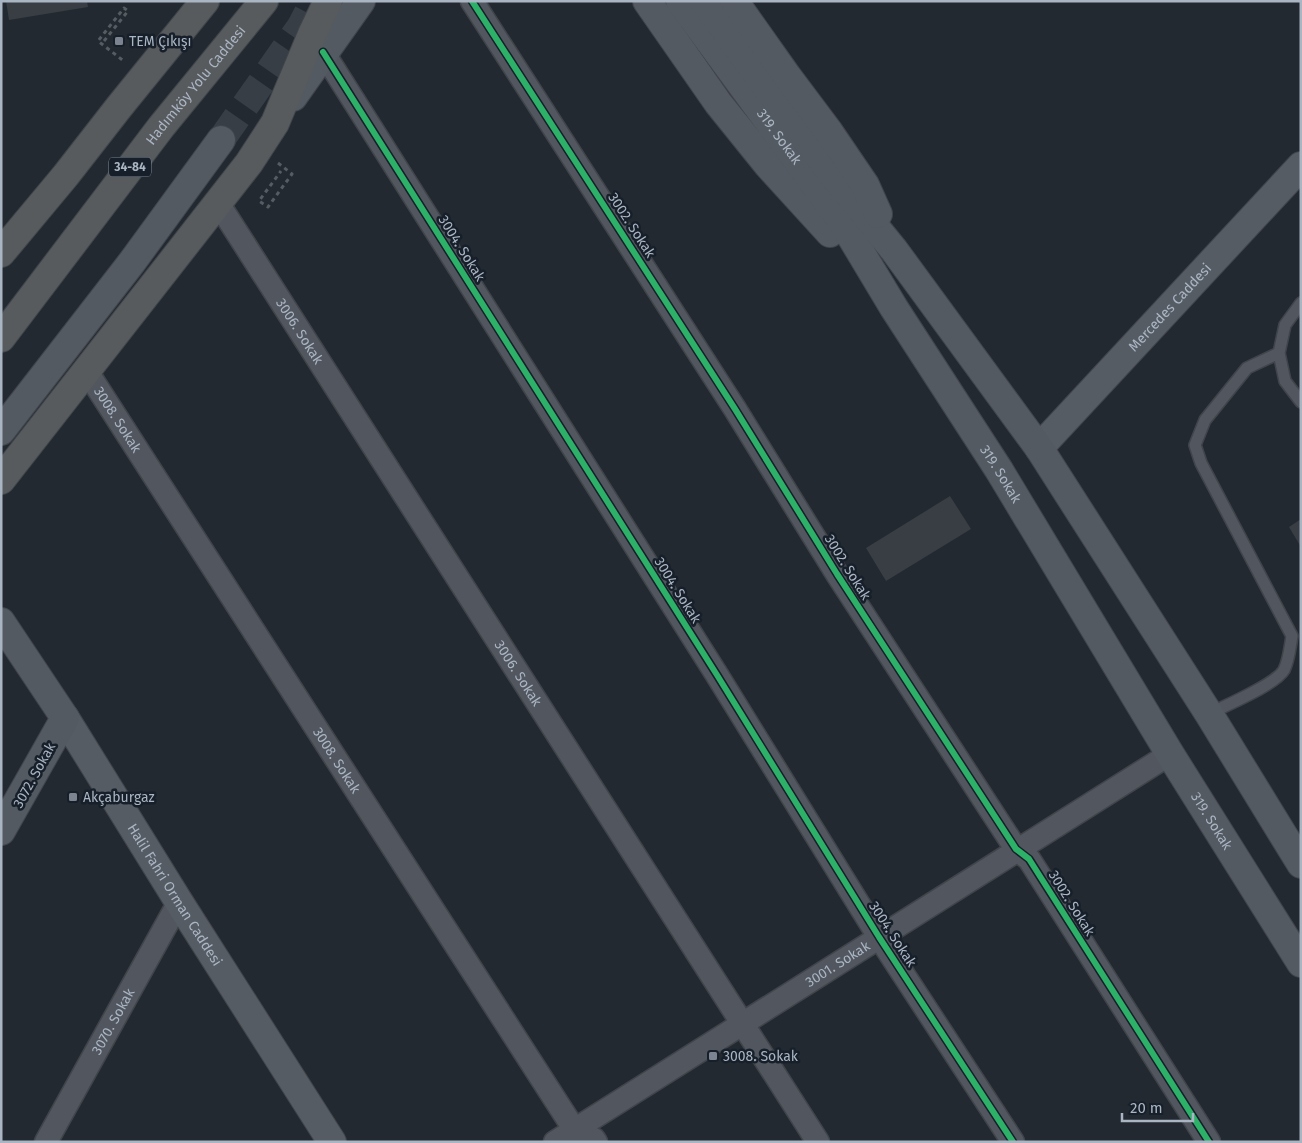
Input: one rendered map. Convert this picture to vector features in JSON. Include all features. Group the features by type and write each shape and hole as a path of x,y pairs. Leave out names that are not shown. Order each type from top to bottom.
{"highway":[{"path":"1,253 66,175 204,1"},
{"name":"Hadımköy Yolu Caddesi","path":"1,338 160,126 264,1"},
{"path":"1,480 249,163 275,123 328,1"},
{"path":"1,226 15,212 66,175"}],"main road":[{"path":"174,39 189,1"},
{"path":"275,123 323,52 361,1"},
{"path":"646,1 718,103 768,165 815,215 894,308"},
{"name":"319. Sokak","path":"680,1 843,223 894,308 999,470 1170,754 1301,963"},
{"name":"319. Sokak","path":"704,1 837,180 894,250 1039,448 1209,714 1301,864"},
{"path":"734,1 865,185 894,250"},
{"path":"1,431 132,262 221,140"},
{"name":"Mercedes Caddesi","path":"1039,448 1301,166"},
{"name":"Halil Fahri Orman Caddesi","path":"1,622 66,718 179,902 332,1142"},
{"name":"3072. Sokak","path":"1,831 66,718"}],"street":[{"name":"3002. Sokak","path":"472,1 736,409 837,574 1016,849 1029,859 1209,1142"},
{"name":"3004. Sokak","path":"323,52 712,666 879,937 1013,1142"},
{"name":"3006. Sokak","path":"218,203 818,1142"},
{"name":"3008. Sokak","path":"86,370 574,1129 594,1139 596,1142"},
{"name":"3001. Sokak","path":"555,1142 1016,849 1170,754"},
{"name":"3070. Sokak","path":"46,1142 179,902"}],"lane":[{"path":"1301,303 1284,325 1278,353 1285,381 1301,402"},
{"path":"1209,714 1269,684 1283,672 1289,655 1292,636 1201,463 1195,445 1205,420 1247,368 1278,353"}],"path":[{"path":"104,41 128,11 124,8 98,41 144,77"},
{"path":"281,171 259,201 268,207 292,174"}],"building":[{"path":"6,1 87,1 88,7 9,20"},
{"path":"950,496 971,529 886,581 866,548"},
{"path":"1301,519 1301,547 1289,527"}],"tunnel":[{"path":"221,140 301,26 314,1"}],"cycle path":[{"path":"472,1 735,409 837,574 1016,849 1029,859 1209,1142"},
{"path":"323,52 717,675 879,937 1013,1142"}],"place":[{"name":"TEM Çıkışı","path":"119,41"},
{"name":"Akçaburgaz","path":"73,797"},
{"name":"3008. Sokak","path":"713,1056"}]}
